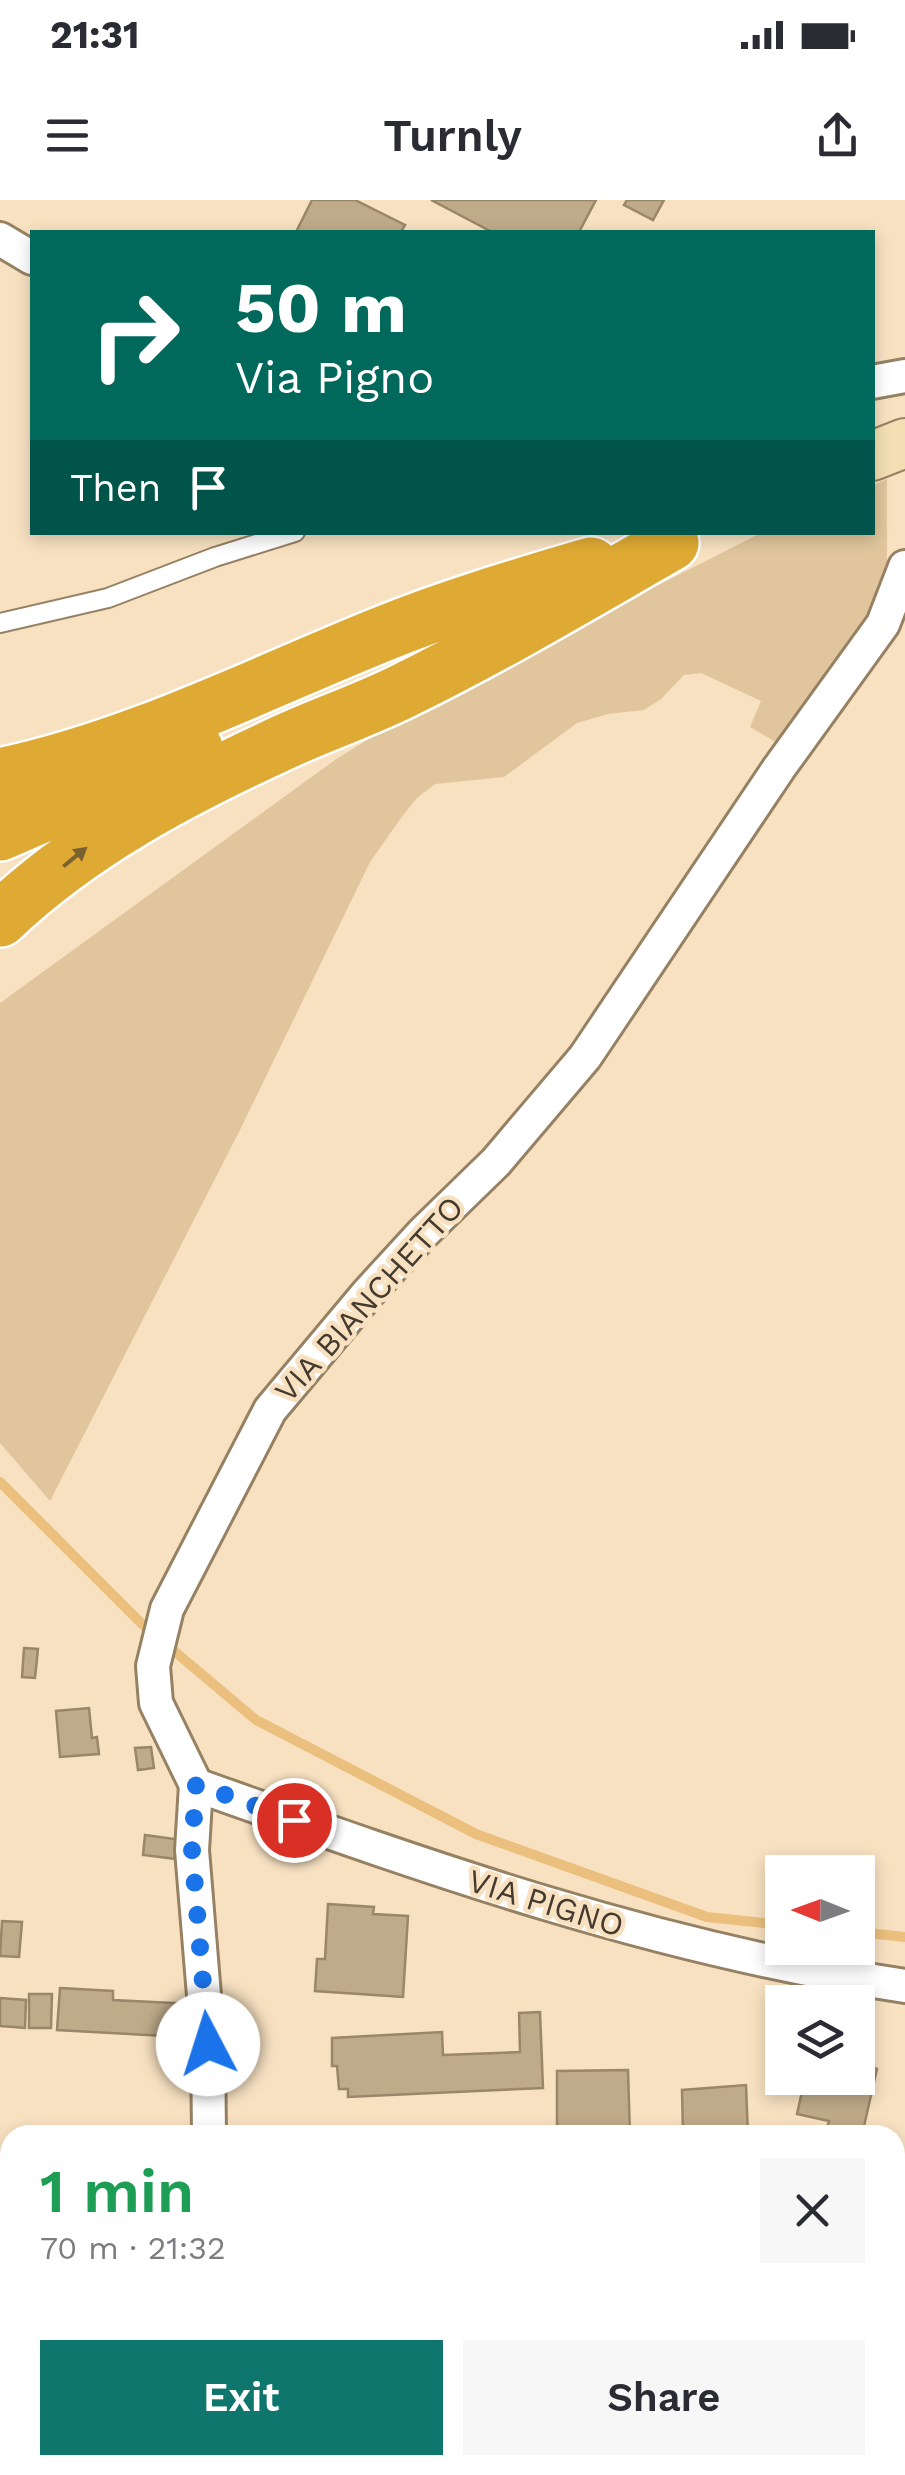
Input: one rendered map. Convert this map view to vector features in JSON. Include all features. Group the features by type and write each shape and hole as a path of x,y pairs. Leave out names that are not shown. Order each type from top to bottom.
{"highway":[{"path":"0,776 95,752 153,731 384,633 491,595 682,538"},
{"path":"0,833 682,538"},
{"path":"0,919 93,842 154,806 284,742 400,693 521,630 682,538"}],"main road":[{"path":"875,455 905,443"}],"street":[{"path":"0,238 30,257"},
{"path":"875,381 905,376"},
{"name":"VIA BIANCHETTO","path":"210,2125 208,2044 192,1850 196,1784 156,1703 153,1666 167,1608 270,1410 368,1293 496,1162 585,1057 779,768 883,624 905,566"},
{"name":"VIA PIGNO","path":"196,1784 556,1909 759,1960 905,1986"}],"lane":[{"path":"0,623 108,598 286,535"}],"shaded area":[{"path":"887,479 887,570 867,620 779,744 750,727 761,701 701,673 684,675 644,710 577,723 504,777 435,784 417,798 370,862 240,1130 50,1501 0,1443 0,1003 335,760 433,699 757,535 875,535 875,484"}],"building":[{"path":"312,200 355,200 405,225 402,230 297,230"},
{"path":"431,200 596,200 580,230 488,230"},
{"path":"627,200 664,200 653,220 624,205"},
{"path":"24,1648 38,1649 35,1678 22,1677"},
{"path":"89,1708 92,1738 97,1737 99,1754 60,1757 56,1711"},
{"path":"151,1747 154,1768 138,1770 135,1748"},
{"path":"145,1835 175,1839 176,1859 143,1855"},
{"path":"328,1904 374,1907 373,1914 408,1916 403,1997 315,1991 317,1959 325,1959"},
{"path":"2,1921 22,1922 19,1957 0,1956"},
{"path":"60,1988 113,1991 113,2000 193,2004 193,2026 182,2026 182,2037 57,2030"},
{"path":"29,1994 52,1994 51,2028 29,2028"},
{"path":"0,1998 26,2000 25,2028 0,2026"},
{"path":"540,2012 543,2088 348,2097 348,2089 339,2089 337,2066 332,2066 332,2038 442,2032 443,2055 520,2052 519,2013"},
{"path":"628,2070 630,2125 557,2125 557,2071"},
{"path":"746,2085 748,2125 683,2125 682,2090"},
{"path":"801,2095 871,2095 864,2125 828,2125 829,2121 797,2114"}],"waterway":[{"path":"0,1482 142,1624 256,1720 476,1834 707,1917 765,1923"},
{"path":"875,1934 905,1937"}],"route":[{"path":"208,2044 192,1850 196,1784 294,1820"}]}
